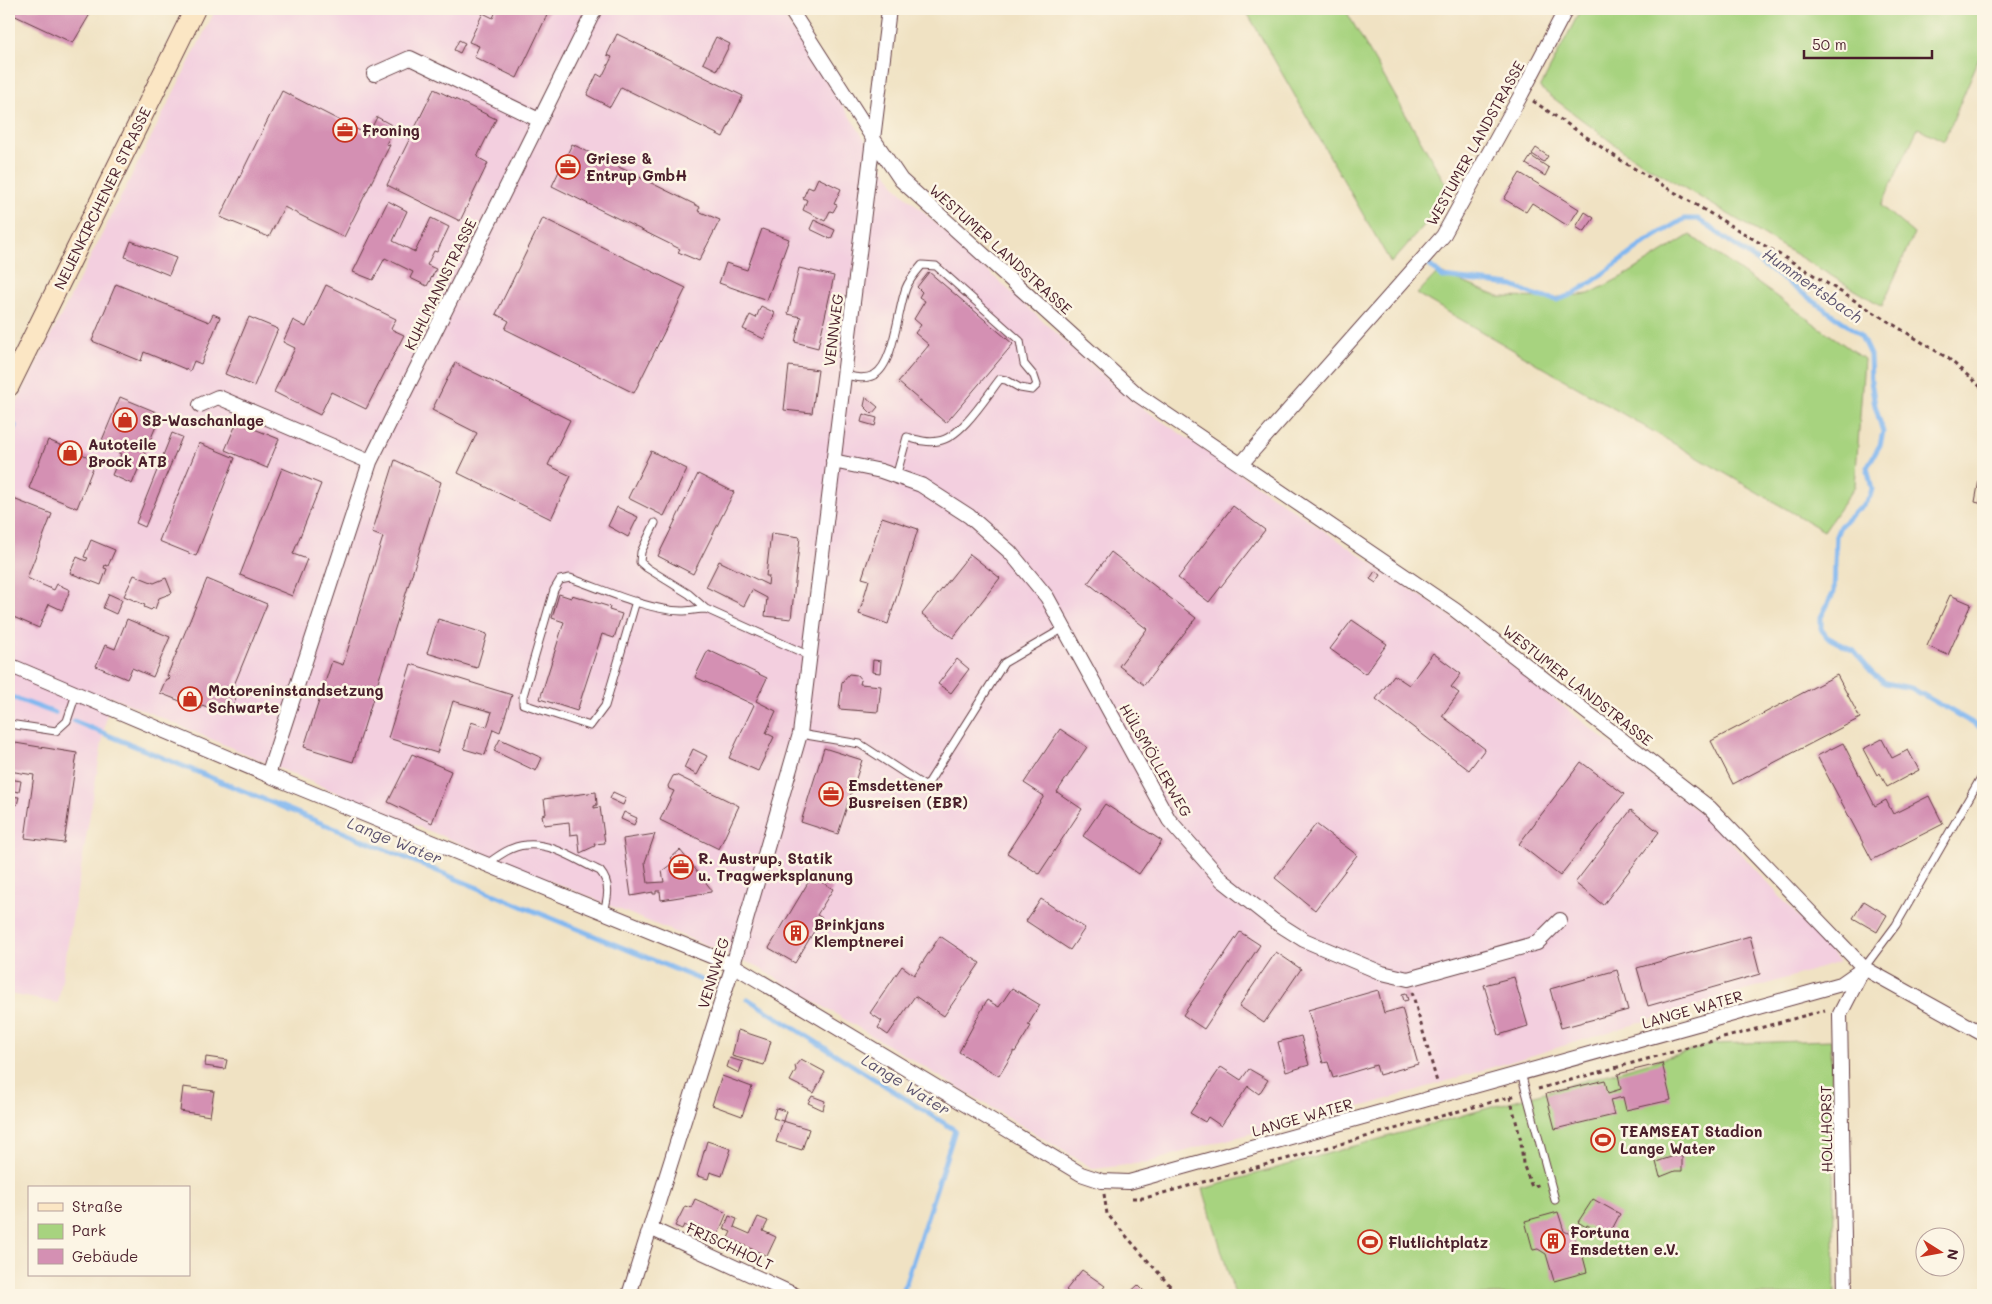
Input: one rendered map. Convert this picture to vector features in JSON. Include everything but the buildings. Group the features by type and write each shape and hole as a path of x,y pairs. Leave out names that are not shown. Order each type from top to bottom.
{"main road":[{"name":"NEUENKIRCHENER STRASSE","path":"9,386 194,9"}],"street":[{"name":"KUHLMANNSTRASSE","path":"268,775 370,462 595,9"},
{"name":"WESTUMER LANDSTRASSE","path":"790,9 901,180 1138,395 1454,610 1710,808 1864,968 1983,1034"},
{"name":"VENNWEG","path":"629,1295 733,965 800,734 832,461 874,140 889,9"},
{"name":"WESTUMER LANDSTRASSE","path":"1241,464 1443,236 1566,9"},
{"path":"374,74 410,58 539,120"},
{"path":"200,405 218,397 370,462"},
{"name":"HÜLSMÖLLERWEG","path":"832,461 881,472 921,485 969,516 1010,552 1047,597 1169,820 1222,880 1274,921 1304,940 1382,973 1408,979 1537,943 1560,920"},
{"name":"LANGE WATER","path":"9,665 268,775 733,965 1081,1174 1102,1181 1129,1182 1841,984 1864,968"},
{"name":"HOLLHORST","path":"1844,1295 1840,1014 1864,968"},
{"name":"FRISCHHOLT","path":"650,1228 796,1295"}],"lane":[{"path":"844,375 863,378 876,375 884,365 894,337 906,288 922,266 936,266 1020,341 1024,364 1034,376 1037,384 1032,390 1020,388 1006,380 1000,379 955,435 939,441 922,441 908,436 896,477"},
{"path":"656,523 640,552 640,562 689,594 706,609 810,656"},
{"path":"636,601 605,706 590,726 523,704 523,696 554,590 560,580 570,578 636,601 682,611 706,609"},
{"path":"800,734 860,744 926,787 1004,662 1064,628"},
{"path":"9,724 56,731 67,721 76,694"},
{"path":"1864,968 1896,925 1983,774"},
{"path":"486,864 501,855 525,845 540,845 557,851 600,871 604,875 608,883 608,897 604,912"},
{"path":"1521,1073 1555,1200"}],"path":[{"path":"1522,93 1626,163 1800,266 1949,359 1983,389"},
{"path":"1408,979 1441,1095"},
{"path":"1129,1197 1145,1198 1830,1008 1841,984"},
{"path":"1510,1097 1521,1141 1523,1164 1532,1187 1550,1181"},
{"path":"1102,1181 1107,1214 1178,1295"}],"shaded area":[{"path":"216,9 779,9 897,188 1090,364 1144,409 1449,615 1642,769 1710,820 1840,962 1371,1104 1206,1145 1150,1162 1094,1169 754,965 342,795 110,696 58,1003 9,994 9,418"}],"green space":[{"path":"1245,9 1345,9 1448,188 1427,222 1391,263"},
{"path":"1581,9 1983,9 1983,49 1944,141 1918,128 1881,206 1914,234 1882,306 1626,153 1540,88"},
{"path":"1690,235 1864,359 1855,486 1824,531 1417,294 1438,272 1499,297 1551,298 1589,294 1629,273"},
{"name":"TEAMSEAT Stadion Lange Water","path":"1831,1040 1835,1295 1235,1295 1203,1189 1714,1044"}],"waterway":[{"name":"Hummertsbach","path":"1429,265 1443,277 1510,285 1537,296 1558,300 1573,294 1592,282 1647,241 1684,219 1698,219 1860,334 1870,355 1871,381 1875,405 1883,432 1880,445 1867,467 1872,489 1870,496 1840,526 1836,536 1834,592 1821,617 1821,629 1827,637 1854,651 1873,674 1885,683 1911,688 1983,729"},
{"name":"Lange Water","path":"9,440 15,426"},
{"name":"Lange Water","path":"9,696 55,713"},
{"name":"Lange Water","path":"74,721 706,982"},
{"name":"Lange Water","path":"748,999 955,1130 902,1295"}],"place":[{"name":"Froning","path":"345,130"},
{"name":"Griese & Entrup GmbH","path":"568,167"},
{"name":"SB-Waschanlage","path":"125,420"},
{"name":"Autoteile Brock ATB","path":"70,453"},
{"name":"Motoreninstandsetzung Schwarte","path":"190,699"},
{"name":"Emsdettener Busreisen (EBR)","path":"831,794"},
{"name":"R. Austrup, Statik u. Tragwerksplanung","path":"681,867"},
{"name":"Brinkjans Klemptnerei","path":"796,933"},
{"name":"TEAMSEAT Stadion Lange Water","path":"1603,1140"},
{"name":"Fortuna Emsdetten e.V.","path":"1553,1241"},
{"name":"Flutlichtplatz","path":"1370,1242"}]}
